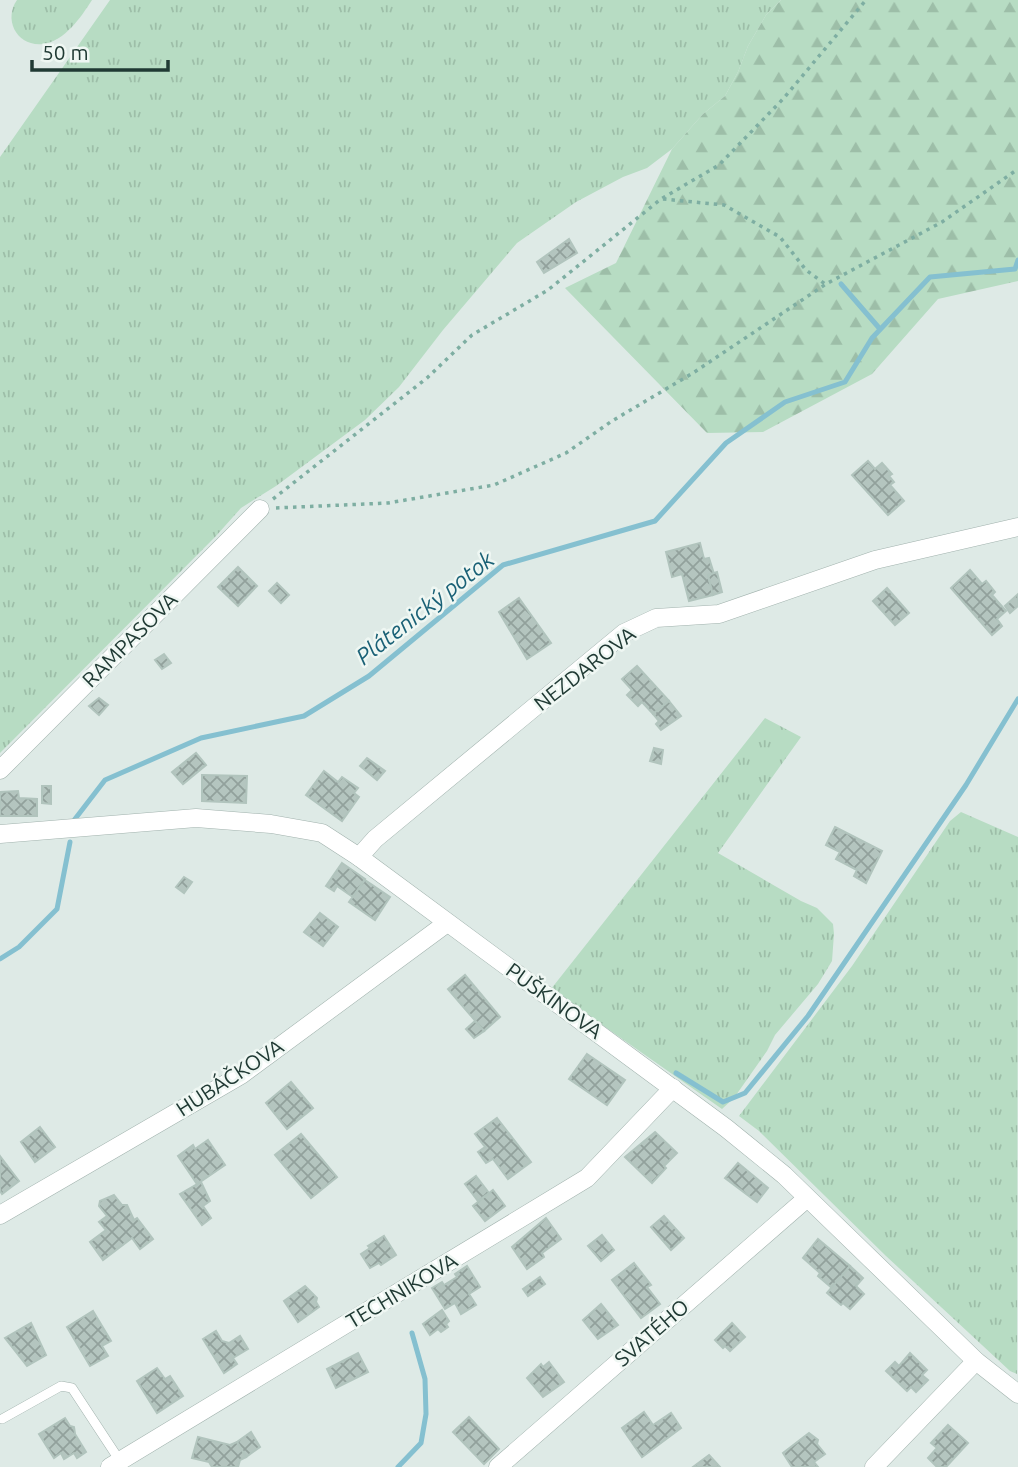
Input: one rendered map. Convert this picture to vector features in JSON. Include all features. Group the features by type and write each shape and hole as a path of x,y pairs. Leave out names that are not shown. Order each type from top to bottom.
{"street":[{"name":"RAMPASOVA","path":"0,770 260,509"},
{"name":"NEZDAROVA","path":"359,857 375,839 624,633 656,618 719,614 875,560 1018,527"},
{"name":"PUŠKINOVA","path":"0,834 196,818 271,824 322,833 359,857 673,1088 784,1175 976,1361 1018,1394"},
{"name":"HUBÁČKOVA","path":"0,1215 241,1075 447,923"},
{"name":"TECHNIKOVA","path":"115,1464 587,1178 673,1088"},
{"name":"SVATÉHO","path":"498,1467 806,1199"},
{"path":"874,1467 976,1361"}],"lane":[{"path":"2,1419 67,1385 72,1388 115,1464"}],"path":[{"path":"260,509 427,378 472,335 548,290 661,199 719,165 783,99 866,0"},
{"path":"260,509 388,503 494,485 566,453 612,421 693,373 826,284 942,222 1018,169"},
{"path":"661,199 724,205 780,237 806,270 826,284"}],"green space":[{"path":"17,0 92,0 65,33 51,42 34,44 20,37 12,24 13,8"},
{"path":"110,0 781,0 766,15 725,96 703,114 672,149 647,168 623,177 576,202 517,243 399,387 365,420 276,486 241,508 0,753 0,157"},
{"path":"781,0 1018,0 1018,281 938,299 872,374 763,432 707,433 565,288 616,263 672,149 703,114 725,96 766,15"},
{"path":"765,718 801,737 718,853 817,908 833,924 832,961 818,984 775,1035 734,1098 722,1109 551,989"},
{"path":"961,812 1018,837 1017,1374 1010,1371 886,1256 759,1131 739,1116 852,966 950,821"}],"building":[{"path":"569,239 577,253 544,273 537,262"},
{"path":"868,461 875,469 882,463 892,474 889,476 894,482 890,485 904,501 888,515 852,475"},
{"path":"700,543 704,559 709,558 714,574 708,575 713,595 689,601 682,574 672,577 666,552"},
{"path":"238,567 257,586 238,606 218,587"},
{"path":"970,570 982,584 986,581 995,592 992,595 1006,611 997,619 1002,626 992,635 951,588"},
{"path":"717,572 722,592 713,595 708,575"},
{"path":"277,583 289,595 281,603 269,591"},
{"path":"887,588 909,613 895,625 873,601"},
{"path":"1018,594 1018,606 1010,613 1005,606"},
{"path":"519,598 551,643 527,659 499,612"},
{"path":"164,654 171,663 162,669 155,660"},
{"path":"637,666 669,701 653,714 642,702 638,706 627,695 632,690 622,679"},
{"path":"99,698 108,705 99,715 89,706"},
{"path":"669,701 681,716 661,730 656,724 659,721 653,714"},
{"path":"654,748 663,750 661,764 650,761"},
{"path":"196,753 206,765 183,784 172,772"},
{"path":"367,758 385,771 377,780 360,766"},
{"path":"324,771 338,782 342,777 358,788 354,793 359,797 342,821 306,795"},
{"path":"202,775 247,776 246,803 202,801"},
{"path":"42,786 51,786 51,804 42,803"},
{"path":"18,791 19,798 37,799 37,816 0,816 0,792"},
{"path":"835,827 882,851 866,883 854,876 857,870 836,859 840,852 826,845"},
{"path":"342,863 365,879 353,897 337,886 334,891 326,886"},
{"path":"184,877 192,882 184,893 176,887"},
{"path":"365,880 390,897 375,920 349,902"},
{"path":"320,913 338,927 323,946 304,932"},
{"path":"465,975 500,1017 484,1031 448,989"},
{"path":"475,1021 484,1031 474,1038 466,1029"},
{"path":"587,1054 625,1080 607,1105 569,1079"},
{"path":"291,1082 313,1108 287,1129 266,1103"},
{"path":"497,1118 531,1162 508,1179 493,1159 486,1163 478,1152 485,1147 475,1134"},
{"path":"40,1127 55,1147 35,1162 21,1142"},
{"path":"655,1132 677,1153 652,1183 625,1157"},
{"path":"301,1134 337,1177 311,1198 275,1155"},
{"path":"208,1140 225,1165 197,1184 178,1156 193,1145 195,1149"},
{"path":"0,1156 19,1181 2,1194 0,1191"},
{"path":"738,1163 768,1188 757,1202 725,1178"},
{"path":"476,1176 489,1193 478,1201 465,1184"},
{"path":"201,1182 210,1201 203,1206 211,1218 202,1225 180,1194"},
{"path":"493,1190 505,1206 485,1221 473,1206"},
{"path":"114,1195 122,1205 127,1205 134,1220 137,1218 153,1239 140,1249 132,1238 103,1260 90,1242 106,1230 99,1222 107,1216 99,1206 100,1201"},
{"path":"664,1216 684,1238 671,1250 651,1227"},
{"path":"546,1218 561,1239 542,1253 544,1257 527,1269 512,1247"},
{"path":"602,1235 614,1250 601,1261 588,1246"},
{"path":"384,1236 396,1255 381,1265 379,1263 370,1268 361,1254"},
{"path":"818,1239 850,1266 832,1288 803,1258"},
{"path":"634,1263 651,1285 647,1287 660,1304 641,1318 612,1280"},
{"path":"467,1266 480,1287 469,1294 476,1305 461,1314 455,1303 445,1309 432,1288 457,1277 455,1274"},
{"path":"850,1266 863,1278 856,1286 864,1294 850,1309 827,1293"},
{"path":"540,1277 545,1284 528,1296 523,1289"},
{"path":"305,1286 317,1298 319,1307 298,1322 284,1301"},
{"path":"601,1304 618,1325 598,1339 583,1320"},
{"path":"442,1310 449,1321 446,1324 448,1327 441,1332 438,1329 430,1335 423,1324"},
{"path":"93,1311 111,1341 102,1346 108,1356 90,1366 67,1327"},
{"path":"31,1323 46,1355 27,1366 5,1338"},
{"path":"732,1323 745,1337 730,1351 715,1340"},
{"path":"216,1331 222,1341 229,1343 240,1336 248,1349 233,1358 237,1364 224,1373 203,1339"},
{"path":"358,1353 368,1372 336,1388 327,1369"},
{"path":"910,1353 927,1370 922,1375 928,1380 916,1392 911,1387 907,1391 886,1371 895,1362 899,1366"},
{"path":"549,1362 564,1382 543,1397 527,1378 541,1364 543,1367"},
{"path":"157,1368 165,1379 170,1376 183,1396 157,1413 137,1381"},
{"path":"644,1412 653,1425 671,1413 681,1428 642,1457 622,1428"},
{"path":"469,1417 499,1449 484,1464 453,1432"},
{"path":"65,1418 70,1426 74,1427 75,1434 86,1452 77,1458 74,1453 64,1459 61,1453 54,1458 39,1434"},
{"path":"948,1425 968,1443 946,1467 937,1467 928,1458 937,1448 931,1443"},
{"path":"251,1432 260,1447 246,1457 237,1442"},
{"path":"809,1433 818,1440 817,1444 825,1454 814,1462 818,1467 792,1467 783,1453"},
{"path":"198,1437 230,1445 237,1442 246,1457 240,1460 238,1467 212,1467 209,1462 192,1458"},
{"path":"709,1455 720,1467 693,1467"}],"waterway":[{"name":"Plátenický potok","path":"75,819 105,780 201,738 304,716 369,676 503,565 655,521 726,443 785,402 845,382 872,338 930,277 1015,269 1018,260"},
{"path":"841,284 880,329"},
{"path":"676,1073 723,1102 745,1093 808,1016 966,785 1018,699"},
{"name":"Plátenický potok","path":"0,959 19,947 57,909 70,842"},
{"path":"398,1467 421,1443 426,1414 425,1379 412,1333"}]}
